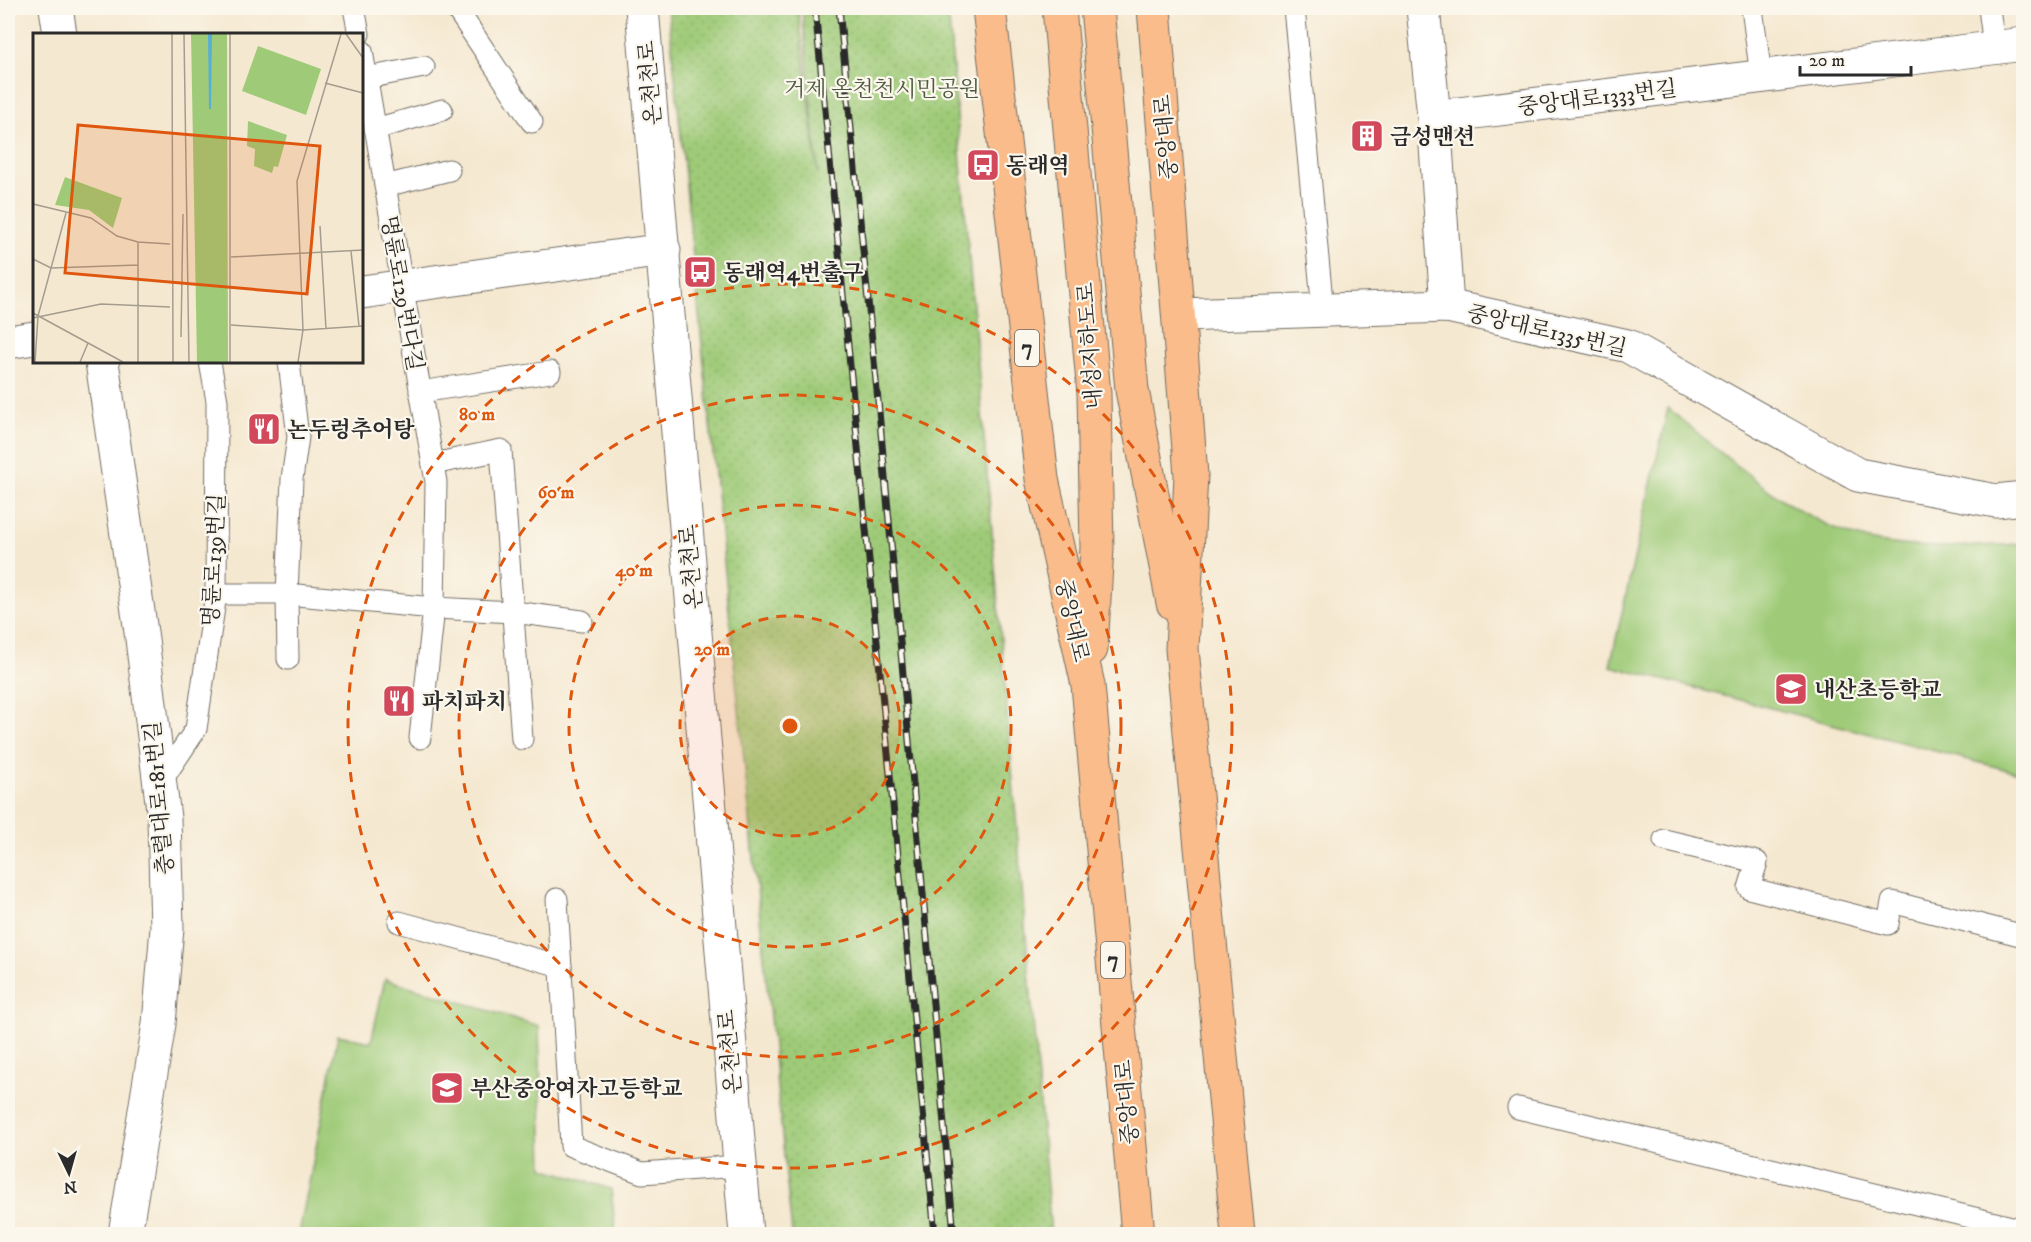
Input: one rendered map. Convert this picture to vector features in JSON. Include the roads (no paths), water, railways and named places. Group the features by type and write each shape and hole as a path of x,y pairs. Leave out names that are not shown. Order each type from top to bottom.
{"main road":[{"name":"중앙대로","path":"989,8 1042,479 1088,686 1138,1234"},
{"name":"내성지하도로","path":"1059,8 1094,394 1097,548 1088,686"},
{"name":"내성지하도로","path":"1096,8 1132,390 1182,649"},
{"name":"중앙대로","path":"1154,8 1191,476 1182,649 1238,1234"}],"street":[{"path":"56,8 60,33"},
{"name":"온천천로","path":"642,8 746,1234"},
{"path":"1423,8 1434,117 1447,306"},
{"name":"중앙대로1333번길","path":"1434,117 2009,46"},
{"path":"363,292 664,250"},
{"name":"중앙대로1335번길","path":"1180,315 1447,306 1628,346 1858,475 1996,501 2024,498"},
{"path":"8,342 33,338"},
{"name":"충렬대로181번길","path":"102,363 164,818 167,928 159,1024 126,1234"}],"lane":[{"path":"356,8 359,33"},
{"path":"456,8 532,123"},
{"path":"1294,8 1323,311"},
{"path":"1752,8 1761,76"},
{"path":"1989,8 2009,46"},
{"name":"명륜로129번다길","path":"363,58 436,482 434,608 420,738"},
{"path":"366,78 424,67"},
{"path":"375,129 442,110"},
{"path":"385,186 449,170"},
{"name":"명륜로139번길","path":"160,783 196,729 216,594 217,401 210,363"},
{"path":"288,659 287,594 292,479 298,437 289,363"},
{"path":"420,392 550,372"},
{"path":"433,464 501,450 522,739"},
{"path":"216,594 287,594 434,608 514,612 582,621"},
{"path":"1664,840 1757,862 1749,888 1888,924 1892,902 2024,936"},
{"path":"557,898 570,1146 642,1173 739,1166"},
{"path":"399,922 561,966"},
{"path":"1518,1108 2024,1230"}],"railway":[{"path":"815,8 935,1234"},
{"path":"839,8 879,411 954,1234"}],"place":[{"name":"금성맨션","path":"1367,136"},
{"name":"동래역","path":"983,165"},
{"name":"동래역4번출구","path":"700,272"},
{"name":"논두렁추어탕","path":"264,429"},
{"name":"내산초등학교","path":"1791,689"},
{"name":"파치파치","path":"399,701"},
{"name":"부산중앙여자고등학교","path":"447,1088"}],"park label":[{"name":"거제 온천천시민공원","path":"882,88"}]}
